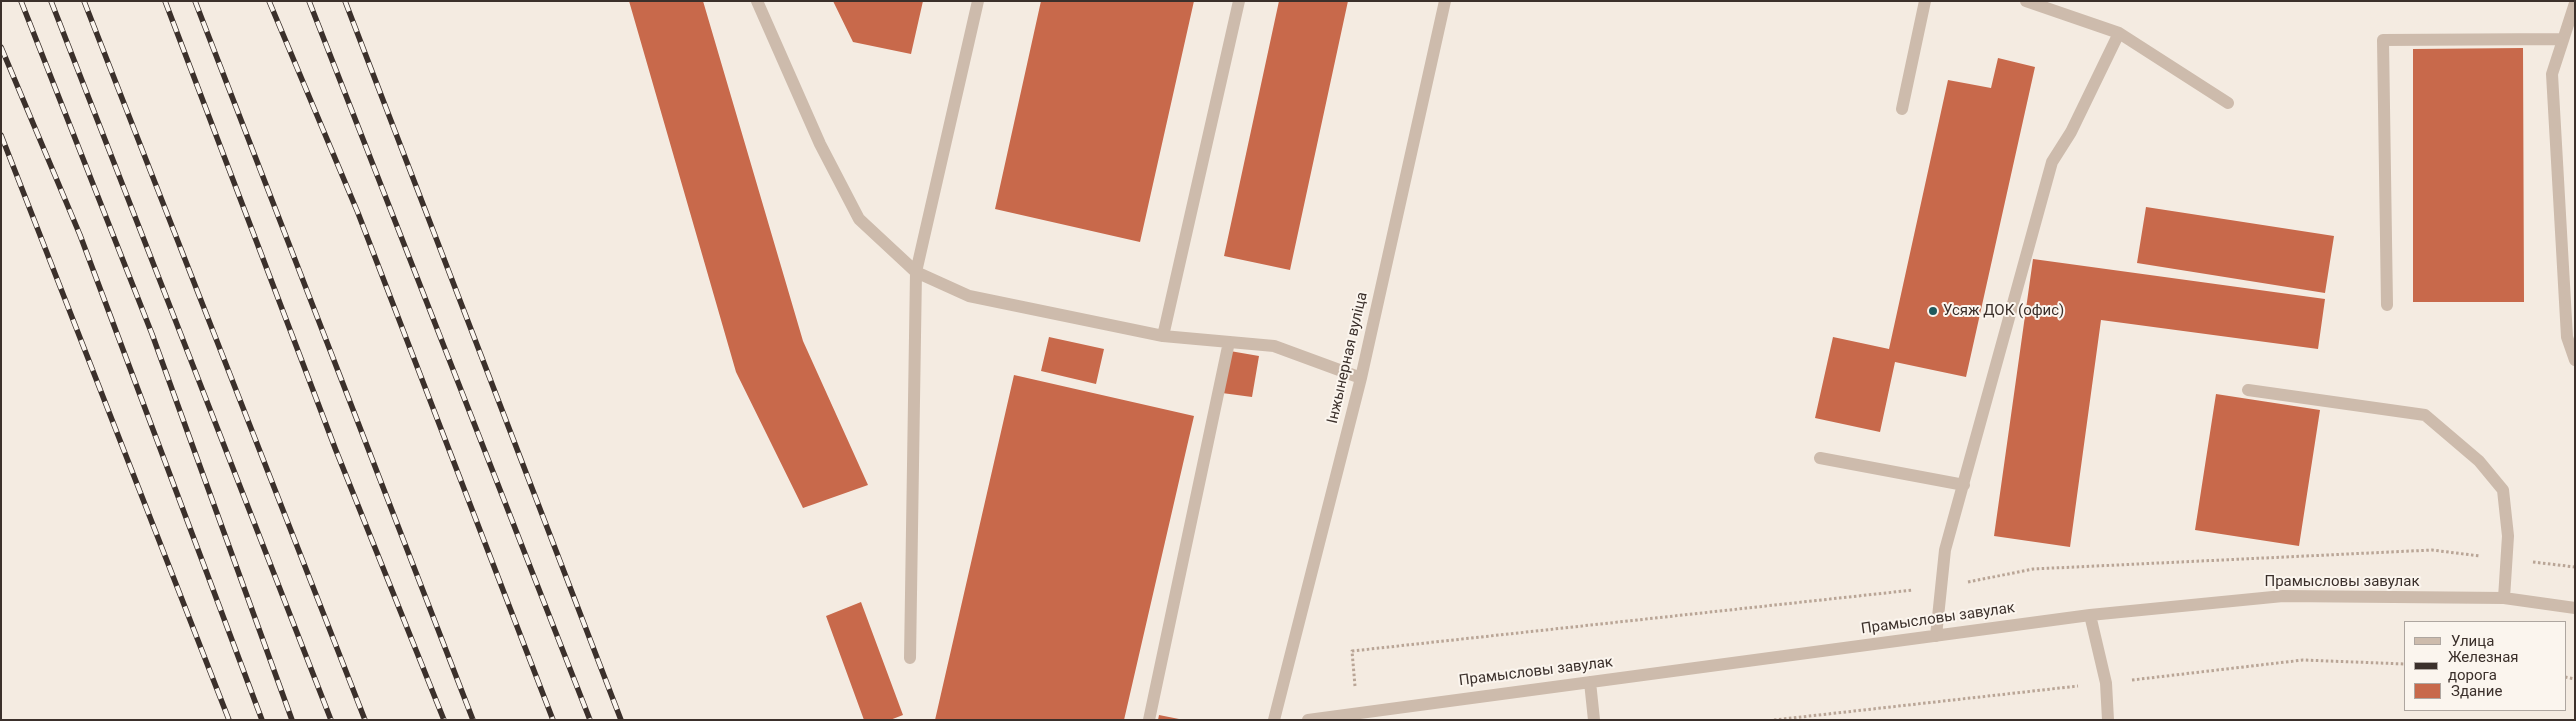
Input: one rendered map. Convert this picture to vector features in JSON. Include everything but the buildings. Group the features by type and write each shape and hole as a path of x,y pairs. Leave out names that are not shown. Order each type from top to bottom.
{"street":[{"path":"758,1 820,144 859,218 916,272 969,296 1163,336 1274,346 1361,378"},
{"path":"910,658 916,272 978,1"},
{"path":"1163,336 1240,1"},
{"name":"Інжынерная вуліца","path":"1274,720 1361,378 1445,1"},
{"path":"1902,109 1925,1"},
{"path":"2026,1 2119,34 2228,103"},
{"path":"2575,3 2552,74 2566,337 2575,360"},
{"path":"1936,636 1945,550 2052,162 2071,132 2119,34"},
{"path":"2387,305 2383,40 2563,39"},
{"path":"1149,720 1229,342"},
{"path":"2248,390 2425,415 2479,461 2503,490 2508,536 2504,598"},
{"path":"1820,458 1964,485"},
{"name":"Прамысловы завулак","path":"1308,720 2090,615 2283,596 2504,598 2575,608"},
{"path":"2090,615 2106,683 2108,720"},
{"path":"1590,682 1594,720"}],"railway":[{"path":"21,1 152,334 292,720"},
{"path":"51,1 331,720"},
{"path":"84,1 365,720"},
{"path":"165,1 335,448 444,720"},
{"path":"195,1 473,720"},
{"path":"269,1 358,213 553,720"},
{"path":"309,1 590,720"},
{"path":"345,1 621,720"},
{"path":"1,47 80,235 262,720"},
{"path":"1,135 229,720"}],"place":[{"name":"Усяж ДОК (офис)","path":"1933,311"}]}
